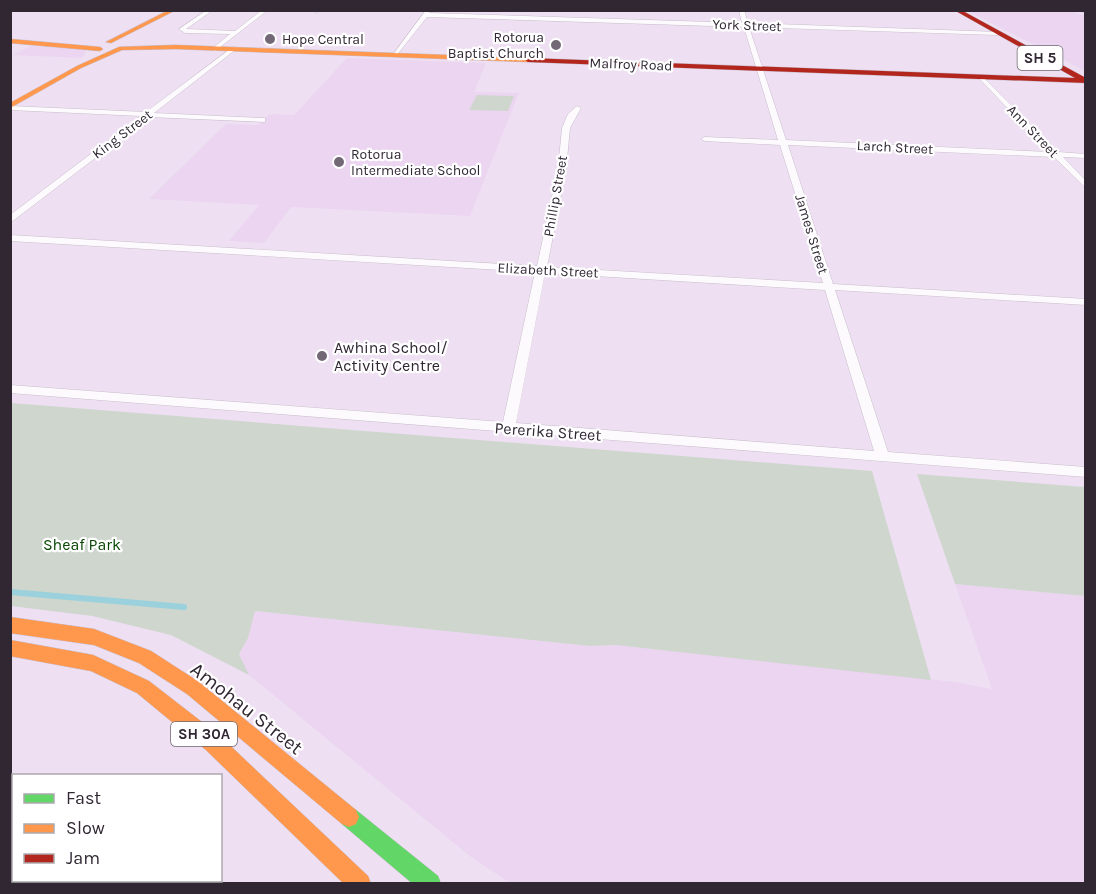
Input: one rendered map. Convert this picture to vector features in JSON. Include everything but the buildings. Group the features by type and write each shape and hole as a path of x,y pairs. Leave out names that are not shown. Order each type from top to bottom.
{"main road":[{"path":"79,67 174,10"},
{"name":"SH 5","path":"956,10 1085,80"},
{"path":"10,107 145,27"},
{"name":"SH 5","path":"997,33 1017,39 1086,75"},
{"name":"Malfroy Road","path":"10,41 1085,80"},
{"name":"Amohau Street","path":"10,625 94,637 145,657 193,688 430,884"},
{"name":"SH 30A","path":"10,648 103,666 154,696 200,730 313,836 360,884"},
{"path":"415,870 442,884"}],"street":[{"path":"210,10 182,30 236,33"},
{"path":"214,48 267,10"},
{"path":"562,20 565,10"},
{"path":"643,10 643,22"},
{"name":"James Street","path":"741,10 883,457"},
{"path":"1081,10 1086,12"},
{"path":"394,55 428,13"},
{"name":"York Street","path":"428,13 562,20 997,33"},
{"name":"King Street","path":"10,220 233,49"},
{"name":"Ann Street","path":"981,77 1086,186"},
{"path":"10,107 262,120"},
{"name":"Phillip Street","path":"508,428 562,169 563,144 569,116 577,108"},
{"name":"Larch Street","path":"705,139 1086,156"},
{"name":"Elizabeth Street","path":"10,238 1086,302"},
{"name":"Pererika Street","path":"10,389 1086,472"}],"shaded area":[{"path":"968,11 1071,11 1085,16 1085,71"},
{"path":"31,46 86,49 85,55 81,58 12,55"},
{"name":"Rotorua Intermediate School","path":"347,58 486,63 474,92 519,93 470,216 291,207 264,243 229,241 259,205 149,199 226,124 258,125 269,114 294,115"},
{"path":"955,584 1085,596 1085,883 510,883 471,857 249,675 239,654 248,638 255,611 590,646 616,645 955,682 992,689"}],"green space":[{"path":"477,95 514,96 508,111 469,110"},
{"name":"Sheaf Park","path":"11,403 872,471 931,680 616,645 590,646 255,611 248,638 239,654 249,675 171,635 92,616 11,606"},
{"path":"917,474 1085,487 1085,596 955,584"}],"waterway":[{"path":"10,592 184,607"}],"traffic: fast":[{"path":"349,817 430,884"}],"traffic: slow":[{"path":"109,42 174,10"},
{"path":"10,41 100,49"},
{"path":"121,48 176,47 528,60"},
{"path":"10,106 79,67 121,48"},
{"path":"10,625 94,637 145,657 193,688 349,817"},
{"path":"10,648 93,663 143,687 213,743 360,884"}],"traffic: jam":[{"path":"956,10 1086,81"},
{"path":"528,60 1086,80"}],"place":[{"name":"Hope Central","path":"270,39"},
{"name":"Rotorua Baptist Church","path":"556,45"},
{"name":"Rotorua Intermediate School","path":"339,162"},
{"name":"Awhina School/ Activity Centre","path":"322,356"}]}
